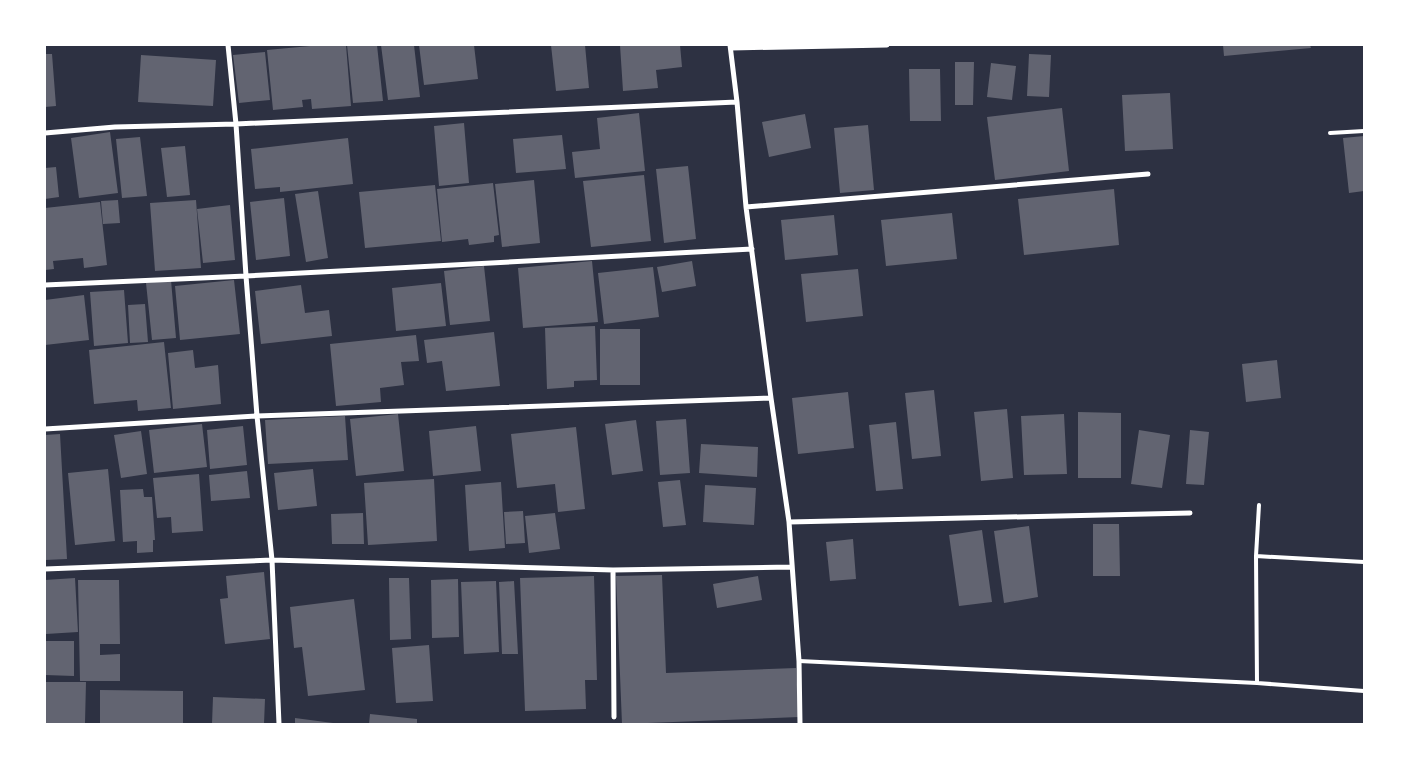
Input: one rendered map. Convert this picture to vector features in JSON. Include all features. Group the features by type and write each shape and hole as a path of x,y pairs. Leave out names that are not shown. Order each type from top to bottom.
{"street":[{"path":"228,45 236,124 246,276 272,560 279,724"},
{"path":"800,724 799,661 789,522 746,207 731,46 887,45"},
{"path":"45,133 115,127 236,124 737,102"},
{"path":"746,207 1148,174"},
{"path":"45,285 752,249"},
{"path":"45,429 258,416 771,398"},
{"path":"789,522 1190,513"},
{"path":"45,568 272,560 613,570 792,568"},
{"path":"613,570 614,717"}],"lane":[{"path":"1330,133 1364,131"},
{"path":"1257,683 1256,556 1258,505"},
{"path":"1256,556 1364,562"},
{"path":"799,661 1257,683 1364,691"}],"building":[{"path":"321,45 346,45 351,106 312,109 311,99 302,100 303,107 273,110 267,50"},
{"path":"347,45 377,45 383,101 353,103"},
{"path":"381,45 414,45 420,97 388,100"},
{"path":"419,45 474,45 478,79 424,85"},
{"path":"551,45 585,45 589,88 556,91"},
{"path":"620,45 680,45 682,67 656,70 658,88 623,91"},
{"path":"1223,45 1310,45 1311,48 1224,56"},
{"path":"265,52 270,100 239,103 233,55"},
{"path":"45,54 52,54 56,106 45,107"},
{"path":"1029,54 1051,55 1049,97 1027,96"},
{"path":"141,55 216,60 213,106 138,102"},
{"path":"955,62 974,62 973,105 955,105"},
{"path":"991,63 1016,66 1012,100 987,97"},
{"path":"909,69 940,69 941,121 910,121"},
{"path":"1170,93 1173,149 1125,151 1122,95"},
{"path":"1062,108 1069,171 995,180 987,117"},
{"path":"639,113 645,171 575,178 572,152 600,149 597,118"},
{"path":"805,114 811,148 769,157 762,122"},
{"path":"464,123 469,183 439,186 434,126"},
{"path":"868,125 874,190 840,193 834,128"},
{"path":"110,132 118,193 79,198 71,138"},
{"path":"562,135 566,169 516,173 513,139"},
{"path":"1364,136 1364,191 1349,193 1343,138"},
{"path":"140,137 147,196 122,198 116,139"},
{"path":"348,138 353,184 280,192 280,187 255,189 251,149"},
{"path":"185,146 190,195 167,197 161,148"},
{"path":"688,166 696,239 664,243 656,169"},
{"path":"56,167 59,197 45,199 45,168"},
{"path":"644,175 651,241 591,247 583,181"},
{"path":"534,180 540,243 502,247 495,184"},
{"path":"493,183 499,235 494,236 494,242 469,245 468,239 442,242 437,189"},
{"path":"435,185 441,241 365,248 359,192"},
{"path":"1114,189 1119,245 1024,255 1018,199"},
{"path":"318,191 328,258 306,262 295,194"},
{"path":"284,198 290,256 256,260 250,202"},
{"path":"118,200 120,223 103,224 101,201"},
{"path":"196,200 201,268 155,271 150,203"},
{"path":"100,202 107,265 84,268 83,258 53,261 54,269 45,270 45,208"},
{"path":"230,205 235,260 203,263 197,209"},
{"path":"952,213 957,259 886,266 881,220"},
{"path":"834,215 838,255 785,260 781,220"},
{"path":"592,261 598,322 523,328 518,268"},
{"path":"692,261 696,286 662,292 657,267"},
{"path":"484,266 490,321 450,325 444,271"},
{"path":"653,267 659,317 604,324 598,273"},
{"path":"858,269 863,316 806,322 801,274"},
{"path":"171,280 176,338 152,340 146,283"},
{"path":"234,280 240,334 180,340 175,286"},
{"path":"441,283 446,326 396,331 392,288"},
{"path":"301,285 305,313 329,310 332,336 261,344 255,291"},
{"path":"124,290 128,343 94,346 90,292"},
{"path":"84,295 89,340 45,345 45,300"},
{"path":"145,304 148,342 130,343 128,305"},
{"path":"595,326 597,380 574,381 574,387 547,389 545,328"},
{"path":"600,329 640,329 640,385 600,385"},
{"path":"494,332 500,386 446,391 442,361 427,363 424,340"},
{"path":"416,335 419,361 401,362 404,385 380,388 381,402 336,406 330,344"},
{"path":"164,342 171,408 138,411 137,400 94,404 89,350"},
{"path":"193,350 195,368 218,365 221,404 173,409 168,353"},
{"path":"1277,360 1281,398 1246,402 1242,364"},
{"path":"934,390 941,456 912,459 905,393"},
{"path":"848,392 854,448 798,454 792,398"},
{"path":"1007,409 1013,478 981,481 974,412"},
{"path":"1078,412 1121,413 1121,478 1078,478"},
{"path":"398,414 404,471 356,476 350,419"},
{"path":"1064,414 1067,474 1024,475 1021,416"},
{"path":"345,416 348,460 268,464 265,420"},
{"path":"686,419 690,473 660,475 656,421"},
{"path":"636,420 643,471 612,475 605,424"},
{"path":"896,422 903,489 876,491 869,425"},
{"path":"202,424 207,467 154,473 149,430"},
{"path":"243,426 247,465 210,469 207,430"},
{"path":"476,426 481,471 433,476 429,431"},
{"path":"576,427 585,509 558,512 555,484 517,488 511,434"},
{"path":"1139,430 1170,435 1162,488 1131,484"},
{"path":"1190,430 1209,432 1204,485 1186,484"},
{"path":"141,431 147,474 121,478 114,435"},
{"path":"60,434 67,559 45,560 45,435"},
{"path":"701,444 758,447 757,477 699,473"},
{"path":"108,469 115,541 75,545 68,473"},
{"path":"313,469 317,506 278,510 274,473"},
{"path":"247,471 250,498 211,501 209,475"},
{"path":"199,474 203,531 172,533 171,517 157,518 153,478"},
{"path":"434,479 437,541 368,545 364,483"},
{"path":"680,480 686,525 663,527 658,482"},
{"path":"501,482 505,548 469,551 465,485"},
{"path":"705,485 756,488 754,525 703,522"},
{"path":"143,489 144,497 152,497 155,540 153,540 153,552 137,553 137,541 123,542 120,490"},
{"path":"523,511 525,543 506,544 504,512"},
{"path":"363,513 364,544 332,544 331,514"},
{"path":"555,513 560,549 529,553 525,516"},
{"path":"1093,524 1119,524 1120,576 1093,576"},
{"path":"1029,526 1038,597 1004,603 994,531"},
{"path":"982,530 992,602 959,606 949,535"},
{"path":"853,539 856,579 830,581 826,542"},
{"path":"264,572 270,639 225,644 220,599 228,598 226,576"},
{"path":"662,575 666,673 796,668 799,717 622,724 616,576"},
{"path":"594,576 597,680 585,680 586,709 525,711 520,578"},
{"path":"758,576 762,600 717,608 713,584"},
{"path":"75,578 78,632 46,634 45,580"},
{"path":"389,578 409,578 411,639 390,640"},
{"path":"458,579 459,637 432,638 431,580"},
{"path":"78,580 119,580 120,644 100,644 100,655 120,654 120,681 80,681"},
{"path":"496,581 499,652 464,654 461,582"},
{"path":"514,581 518,654 502,654 499,582"},
{"path":"354,599 365,690 308,696 302,647 294,648 290,607"},
{"path":"45,641 74,641 74,676 45,675"},
{"path":"429,645 433,701 396,703 392,648"},
{"path":"45,682 86,682 85,723 45,723"},
{"path":"100,690 183,691 183,724 100,724"},
{"path":"213,697 265,699 264,724 212,724"},
{"path":"370,714 417,719 417,724 369,724"},
{"path":"295,718 333,723 333,724 295,724"}]}
